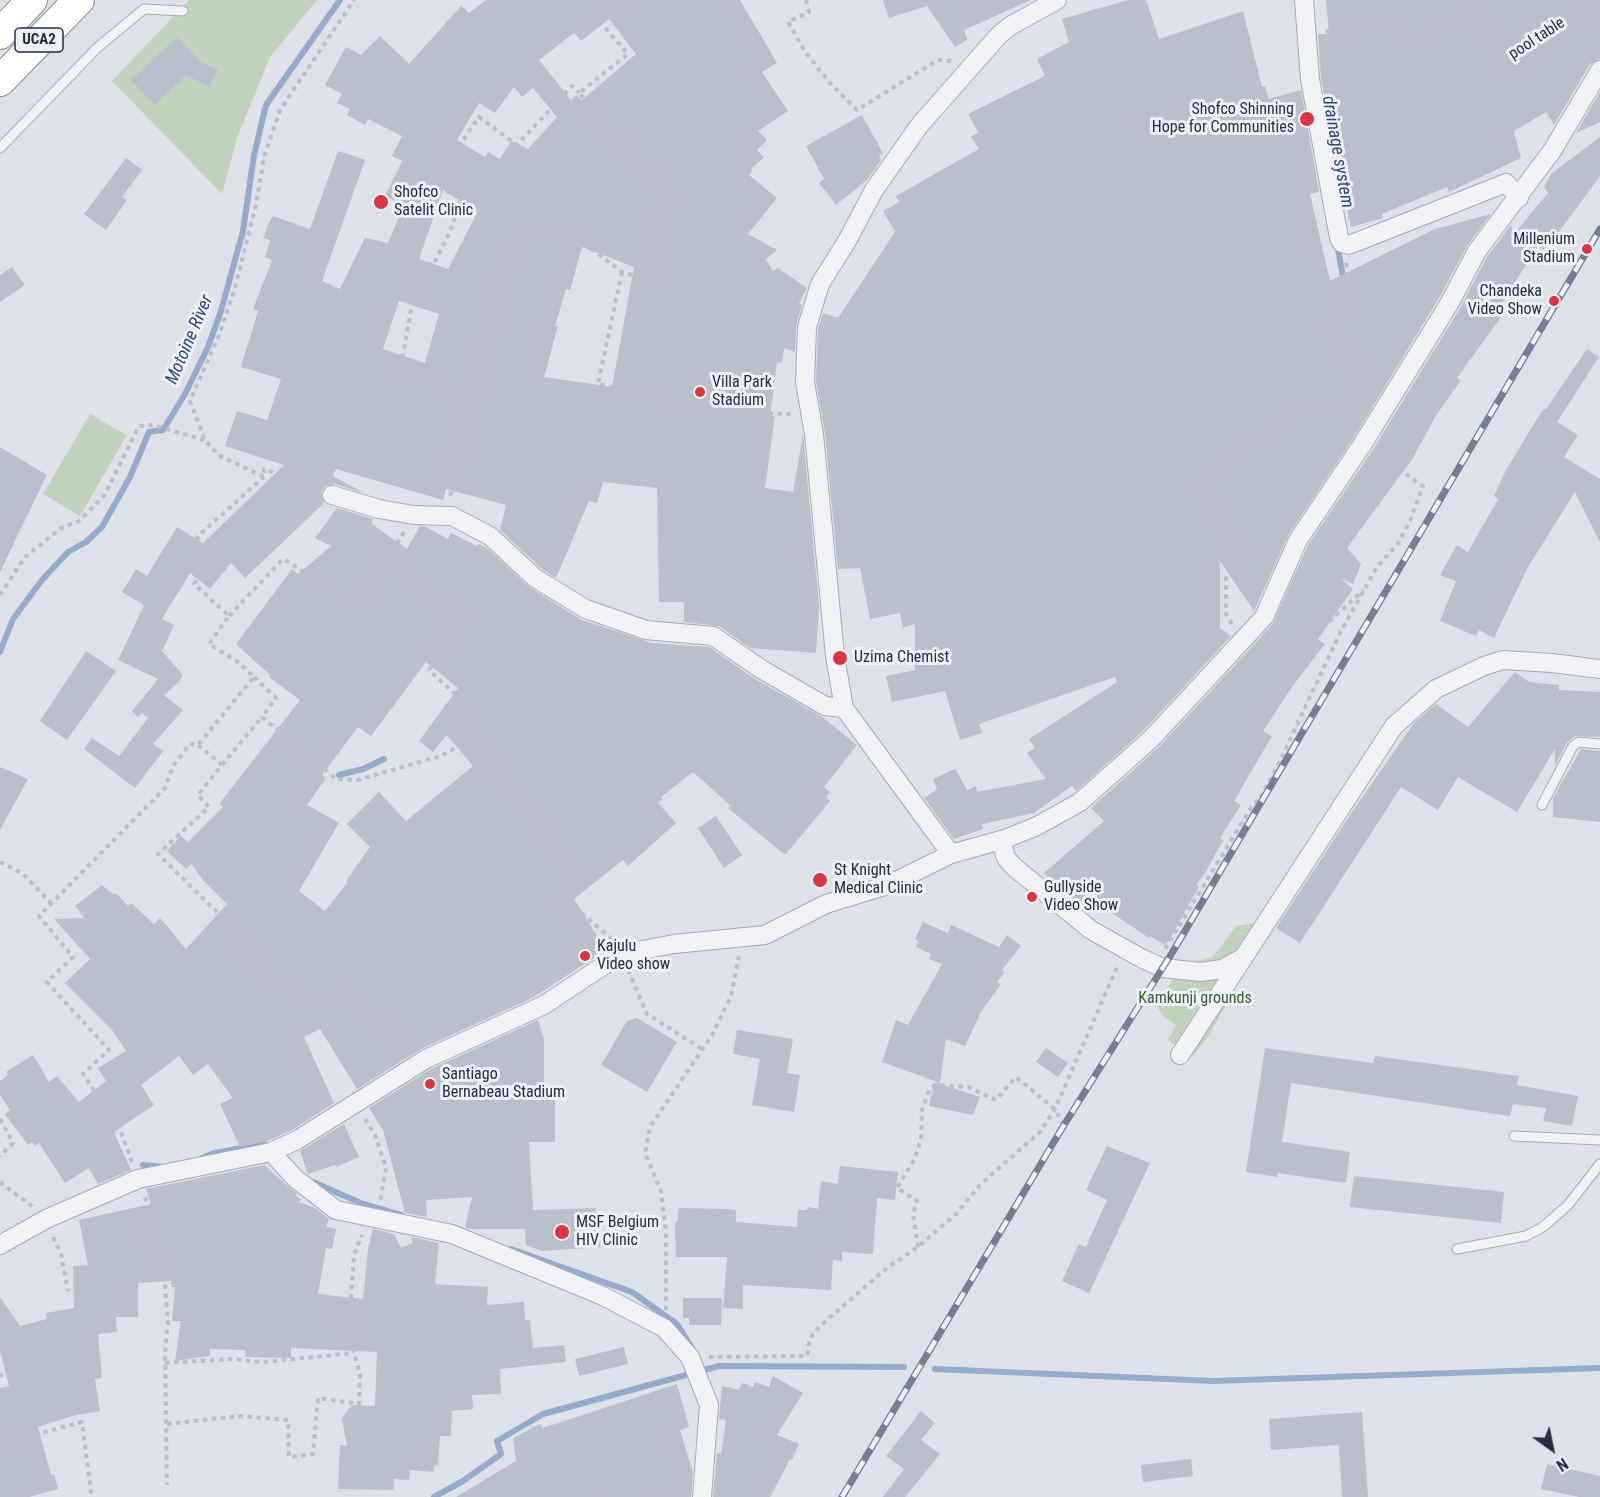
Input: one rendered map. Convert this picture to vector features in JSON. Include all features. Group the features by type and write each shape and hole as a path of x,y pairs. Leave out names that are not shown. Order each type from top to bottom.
{"highway":[{"name":"UCA2","path":"1,32 32,0"},
{"name":"UCA2","path":"0,81 79,0"}],"street":[{"path":"951,854 844,708 835,656 828,555 805,381 807,327 820,284 847,241 874,190 919,126 972,63 1010,26 1057,0"},
{"path":"1304,0 1310,79 1339,238 1342,243 1349,245 1506,183 1519,198"},
{"path":"0,1245 46,1219 138,1179 271,1152 297,1140 426,1059 544,1005 621,954 674,944 765,935 826,904 888,885 951,854 1000,841 1037,826 1080,802 1122,768 1264,617 1298,540 1362,445 1449,304 1477,251 1519,198 1552,151 1600,70"},
{"path":"333,495 378,509 414,515 452,516 490,536 535,578 586,609 646,630 713,636 760,669 825,706 844,708"},
{"path":"1180,1055 1394,726 1436,689 1484,666 1503,660 1600,669"},
{"path":"1000,841 1008,862 1091,930 1152,963 1163,968 1201,972 1222,969 1244,956"},
{"path":"271,1152 296,1179 336,1210 452,1234 603,1296 664,1328 690,1357 709,1405 702,1497"}],"lane":[{"path":"0,148 97,48 144,9 183,11"},
{"path":"1542,806 1573,746 1580,742 1600,744"},
{"path":"1514,1136 1600,1140"},
{"path":"1457,1249 1526,1236 1543,1227 1568,1204 1600,1164"}],"path":[{"path":"264,477 218,455 205,440 190,401 220,333 236,284 254,216 267,147 280,110 354,0"},
{"path":"579,93 628,54 599,21 629,0"},
{"path":"806,0 809,12 789,22 806,53 830,83 857,110 938,60 972,63"},
{"name":"pool table","path":"1307,28 1343,35 1373,28 1404,30 1410,44 1480,9 1514,72 1600,10 1593,0"},
{"path":"439,514 452,493 480,400 502,298 529,225 570,232 622,272 658,283 670,245 663,242 674,192 633,153 572,86 517,145 479,117 454,153 442,188 461,199 450,232 433,265 427,263 411,310 400,372 480,400"},
{"path":"1242,640 1226,614 1227,576 1250,548 1211,502 1211,480 1216,470 1234,454 1281,427 1291,414 1306,411 1337,414 1376,390 1336,322 1357,309 1342,243"},
{"path":"622,272 598,384 724,412 811,413"},
{"path":"0,595 25,557 61,528 79,521 104,496 139,426 153,425 205,440"},
{"path":"1164,951 1280,763 1340,633 1377,567 1397,545 1423,486 1362,445"},
{"path":"229,616 194,584 212,559 197,537 264,477 264,469 333,495"},
{"path":"414,515 360,606 283,559 229,616 209,644 238,662 276,698 198,795 209,807 158,854 232,927 266,971 296,993 317,998 340,990 374,1013 426,1059"},
{"path":"387,561 465,618 429,670 477,714 474,736 586,880 565,899 611,938 621,954 647,1014 702,1049"},
{"path":"1264,617 1290,656 1368,586"},
{"path":"198,745 254,676"},
{"path":"262,717 336,779 357,780 441,756 474,736"},
{"path":"167,1485 165,1364 168,1321 163,1262 151,1209 119,1127 83,1074 110,1050 47,982 73,957 39,916 165,788 173,766 190,744 198,745 222,765"},
{"path":"0,862 22,873 51,903"},
{"path":"664,1328 667,1301 666,1233 661,1191 645,1153 650,1127 702,1049 730,996 743,937"},
{"path":"690,1357 807,1356 810,1338 820,1326 888,1267 918,1247 956,1214 981,1184 1040,1132 1055,1109 1119,962"},
{"path":"918,1247 913,1214 917,1201 897,1188 915,1158 921,1139 922,1110 930,1089 935,1086 968,1087 996,1100 1016,1077 1055,1109 1064,1125"},
{"path":"167,1424 240,1416 288,1420 289,1457 313,1454 318,1398 359,1404 360,1374 354,1353 351,1296 354,1255 369,1218 382,1199 386,1168 375,1135 356,1105"},
{"path":"0,1119 13,1143 0,1156"},
{"path":"0,1182 43,1214"},
{"path":"52,1234 61,1254 68,1291"},
{"path":"165,1364 231,1359 262,1362 354,1353"},
{"path":"0,1373 2,1378 0,1379"},
{"path":"0,1442 17,1435 33,1435 82,1422 92,1491 88,1497"}],"green space":[{"path":"189,0 317,0 270,57 237,138 222,194 112,81"},
{"path":"90,414 127,435 80,516 43,494"},
{"name":"Kamkunji grounds","path":"1274,920 1208,1037 1193,1056 1168,1040 1176,1025 1163,1016 1156,1005 1182,965 1213,957 1236,926"}],"building":[{"path":"486,0 740,0 777,63 762,72 788,111 758,131 767,140 757,150 764,157 751,169 753,171 749,175 777,198 748,234 777,250 766,259 773,271 778,268 807,288 799,303 802,305 796,326 795,352 784,348 782,363 777,362 770,416 775,416 765,488 793,492 803,434 819,607 816,653 750,648 719,626 684,622 684,602 659,602 657,488 603,482 597,503 589,501 556,578 542,569 500,530 506,505 446,489 443,500 336,469 333,476 364,493 335,484 325,486 321,492 324,503 245,578 231,563 210,589 190,573 162,619 174,625 162,651 183,675 178,683 164,695 183,710 153,744 163,751 135,788 84,749 92,738 119,756 148,718 142,713 138,717 132,711 158,679 118,660 144,605 122,592 136,569 147,576 177,527 203,543 284,465 225,446 237,411 267,420 281,379 241,367 258,311 253,309 272,260 265,257 270,240 263,238 269,223 273,216 310,229 338,151 365,160 322,281 340,289 365,238 388,243 404,205 385,196 402,161 392,156 402,136 368,119 365,125 347,115 350,109 337,103 342,94 325,85 346,47 361,55 380,36 409,64 461,6 469,13","holes":["609,19 636,54 582,100 576,95 571,100 539,60 574,33 581,41","514,87 522,97 533,88 557,117 528,149 511,141 500,159 488,152 485,157 457,140 479,103 495,113","443,190 478,211 448,269 419,259","582,247 634,267 612,387 544,377 566,289 570,290","399,301 439,314 425,363 383,349"]},
{"path":"883,0 1031,0 964,30 967,40 955,47 927,6 889,18"},
{"path":"1128,0 1146,0 1159,39 1243,11 1262,87 1265,86 1269,99 1301,90 1319,192 1310,194 1330,281 1435,229 1491,214 1467,246 1439,298 1353,439 1289,534 1254,611 1220,561 1220,628 1231,636 1143,731 1076,791 1072,786 1034,813 982,824 983,829 954,839 924,798 937,789 933,779 955,769 967,790 976,786 977,792 1046,779 1027,753 1035,748 1029,739 1117,682 1115,677 979,724 982,733 960,740 945,691 892,702 886,676 915,670 915,624 903,628 900,613 870,619 860,568 838,569 825,433 816,381 818,329 823,313 838,318 895,232 883,211 899,202 896,196 979,149 971,137 978,132 968,114 1045,76 1037,59 1069,42 1062,19"},
{"path":"1326,0 1600,0 1600,59 1590,64 1554,125 1546,112 1514,131 1521,158 1449,192 1447,187 1382,214 1383,218 1351,227 1321,78 1318,34 1329,34"},
{"path":"177,37 200,61 218,70 209,87 186,75 155,105 131,80"},
{"path":"1600,92 1600,122 1576,133"},
{"path":"862,115 883,153 879,156 881,160 867,180 836,205 819,183 824,179 806,146"},
{"path":"1600,137 1600,176 1543,250 1538,246 1498,309 1504,313 1457,378 1461,380 1435,417 1413,458 1347,548 1361,564 1353,584 1340,578 1353,589 1318,639 1325,644 1292,687 1263,731 1272,736 1234,801 1241,805 1220,838 1223,840 1196,885 1199,887 1171,937 1165,945 1150,936 1149,938 1097,903 1089,914 1044,873 1104,821 1091,808 1159,747 1272,625 1308,545 1372,451 1459,310 1487,257 1511,225 1514,234 1548,193 1544,187 1551,174"},
{"path":"126,158 142,170 122,197 127,200 106,230 84,214"},
{"path":"12,267 25,285 0,302 0,275"},
{"path":"1587,349 1599,357 1557,422 1578,435 1564,457 1600,479 1600,542 1575,492 1528,567 1494,638 1479,630 1476,636 1440,621 1456,581 1440,575 1457,545 1468,552 1498,499 1494,496 1507,468 1543,409 1546,409"},
{"path":"0,447 47,475 0,572"},
{"path":"337,508 373,519 372,524 407,549 420,526 448,539 451,533 477,546 478,544 487,548 529,587 582,620 652,643 709,647 755,679 821,716 857,745 824,787 830,792 826,797 830,801 785,855 728,808 731,806 693,772 661,797 663,799 658,803 676,823 628,866 623,860 574,899 606,950 532,998 421,1049 357,1089 320,1029 304,1037 334,1103 292,1130 267,1141 240,1147 220,1104 233,1098 208,1064 193,1075 179,1056 141,1085 154,1105 114,1132 131,1170 98,1184 89,1168 65,1183 39,1143 35,1146 32,1142 28,1145 5,1114 10,1110 0,1095 0,1081 8,1075 6,1072 33,1055 49,1082 57,1076 79,1102 106,1081 98,1068 126,1051 112,1030 65,983 90,959 54,919 84,918 75,906 102,885 114,895 116,893 128,906 131,903 154,924 160,918 186,949 227,904 202,879 192,864 186,869 167,851 181,836 188,842 223,807 219,804 300,700 269,677 270,675 236,644 292,569 298,574 331,546 315,538","holes":["426,662 458,688 419,741 433,752 447,735 473,766 406,821 379,792 347,824 370,847 346,881 348,882 325,911 299,891 339,823 307,805 326,778 322,775 358,727 371,736"]},
{"path":"86,651 116,671 67,740 40,721"},
{"path":"1515,672 1529,682 1559,685 1559,690 1600,692 1600,737 1575,736 1567,743 1555,766 1555,749 1517,812 1458,777 1438,810 1401,787 1300,943 1276,928 1414,723 1436,704 1468,727"},
{"path":"1581,749 1600,751 1600,822 1553,817 1553,798"},
{"path":"0,767 28,779 0,830"},
{"path":"716,816 742,855 724,868 698,828"},
{"path":"923,922 948,933 951,925 999,947 1007,935 1021,946 1002,970 1005,972 997,982 1001,984 981,1012 965,1046 946,1039 940,1083 882,1062 896,1020 908,1025 942,964 929,959 931,954 916,947 918,941 915,939"},
{"path":"637,1018 677,1042 647,1092 601,1065 627,1021"},
{"path":"538,1020 544,1039 544,1099 555,1098 555,1142 529,1142 533,1210 596,1208 600,1247 542,1251 526,1245 525,1229 469,1229 465,1227 472,1197 426,1200 427,1217 405,1213 383,1130 369,1108 431,1069"},
{"path":"737,1030 793,1039 787,1073 800,1075 794,1112 752,1105 760,1059 733,1054"},
{"path":"1046,1048 1068,1063 1058,1077 1036,1062"},
{"path":"1265,1048 1373,1063 1375,1056 1519,1076 1517,1085 1578,1096 1572,1126 1543,1121 1546,1108 1513,1104 1510,1116 1291,1083 1282,1142 1350,1152 1346,1183 1278,1173 1277,1177 1246,1172"},
{"path":"934,1082 980,1097 973,1115 929,1106"},
{"path":"344,1124 359,1157 336,1167 335,1165 308,1174 300,1151"},
{"path":"1107,1146 1150,1163 1089,1293 1062,1281 1079,1244 1086,1247 1107,1200 1086,1190"},
{"path":"264,1165 297,1194 296,1197 301,1199 299,1202 315,1208 329,1219 326,1227 336,1229 332,1249 326,1248 318,1294 363,1299 368,1249 373,1229 394,1234 401,1248 413,1243 411,1237 439,1243 435,1284 488,1287 487,1305 524,1302 525,1320 530,1320 533,1348 564,1345 566,1362 500,1369 501,1394 472,1395 473,1409 452,1411 451,1436 440,1436 438,1466 434,1466 434,1472 410,1470 409,1480 394,1479 394,1490 338,1489 340,1445 347,1446 342,1419 349,1408 354,1405 375,1406 377,1352 291,1348 291,1358 246,1357 245,1350 210,1349 210,1356 175,1361 181,1321 172,1321 175,1287 171,1287 172,1281 138,1283 138,1317 116,1317 117,1332 98,1334 102,1378 95,1379 100,1411 72,1416 38,1427 51,1475 54,1474 58,1489 29,1497 0,1497 0,1388 9,1386 0,1350 0,1297 20,1326 47,1319 46,1313 74,1308 73,1266 88,1265 79,1220 151,1204 146,1189"},
{"path":"840,1166 898,1172 895,1200 877,1198 873,1254 842,1252 842,1261 833,1260 831,1290 743,1285 743,1309 723,1308 727,1257 676,1257 675,1222 677,1222 679,1208 736,1210 736,1222 797,1227 798,1210 807,1210 808,1207 818,1209 821,1181 838,1184"},
{"path":"1354,1176 1504,1192 1501,1223 1350,1207"},
{"path":"683,1298 722,1298 721,1325 689,1325 689,1318 683,1318"},
{"path":"624,1347 628,1364 579,1376 575,1359"},
{"path":"773,1376 803,1393 777,1435 799,1444 792,1460 790,1459 770,1497 713,1497 717,1453 721,1454 726,1420 719,1419 722,1386 739,1390 742,1383 753,1387 755,1382 769,1387"},
{"path":"677,1384 689,1427 680,1430 693,1473 691,1497 456,1497 516,1461 513,1438 540,1424 543,1428"},
{"path":"921,1411 935,1423 921,1440 940,1454 905,1497 883,1497 904,1469 886,1456"},
{"path":"1362,1412 1368,1497 1342,1497 1339,1445 1271,1450 1269,1419"},
{"path":"1191,1459 1193,1476 1143,1482 1141,1465"},
{"path":"1547,1464 1600,1476 1600,1497 1579,1497 1541,1489"}],"waterway":[{"name":"Motoine River","path":"0,652 13,619 42,580 68,552 86,542 102,527 130,477 149,432 163,430 185,394 208,347 221,311 243,231 254,155 266,105 340,0"},
{"name":"drainage system","path":"1337,244 1344,282"},
{"name":"drainage system","path":"339,775 363,769 384,759"},
{"path":"202,1158 214,1153 265,1144 270,1148"},
{"path":"143,1165 163,1167"},
{"path":"313,1182 363,1204 401,1215"},
{"path":"511,1249 632,1292 677,1324 692,1348"},
{"path":"434,1497 463,1481 501,1454 497,1441 543,1414 719,1366 904,1367"},
{"path":"935,1369 1213,1381 1600,1368"}],"railway":[{"path":"842,1497 1064,1125 1172,953 1600,229"}],"place":[{"name":"Shofco Shinning Hope for Communities","path":"1307,119"},
{"name":"Shofco Satelit Clinic","path":"381,202"},
{"name":"Millenium Stadium","path":"1587,249"},
{"name":"Chandeka Video Show","path":"1554,301"},
{"name":"Villa Park Stadium","path":"700,392"},
{"name":"Uzima Chemist","path":"840,658"},
{"name":"St Knight Medical Clinic","path":"820,880"},
{"name":"Gullyside Video Show","path":"1032,897"},
{"name":"Kajulu Video show","path":"585,956"},
{"name":"Santiago Bernabeau Stadium","path":"430,1084"},
{"name":"MSF Belgium HIV Clinic","path":"562,1232"}]}
